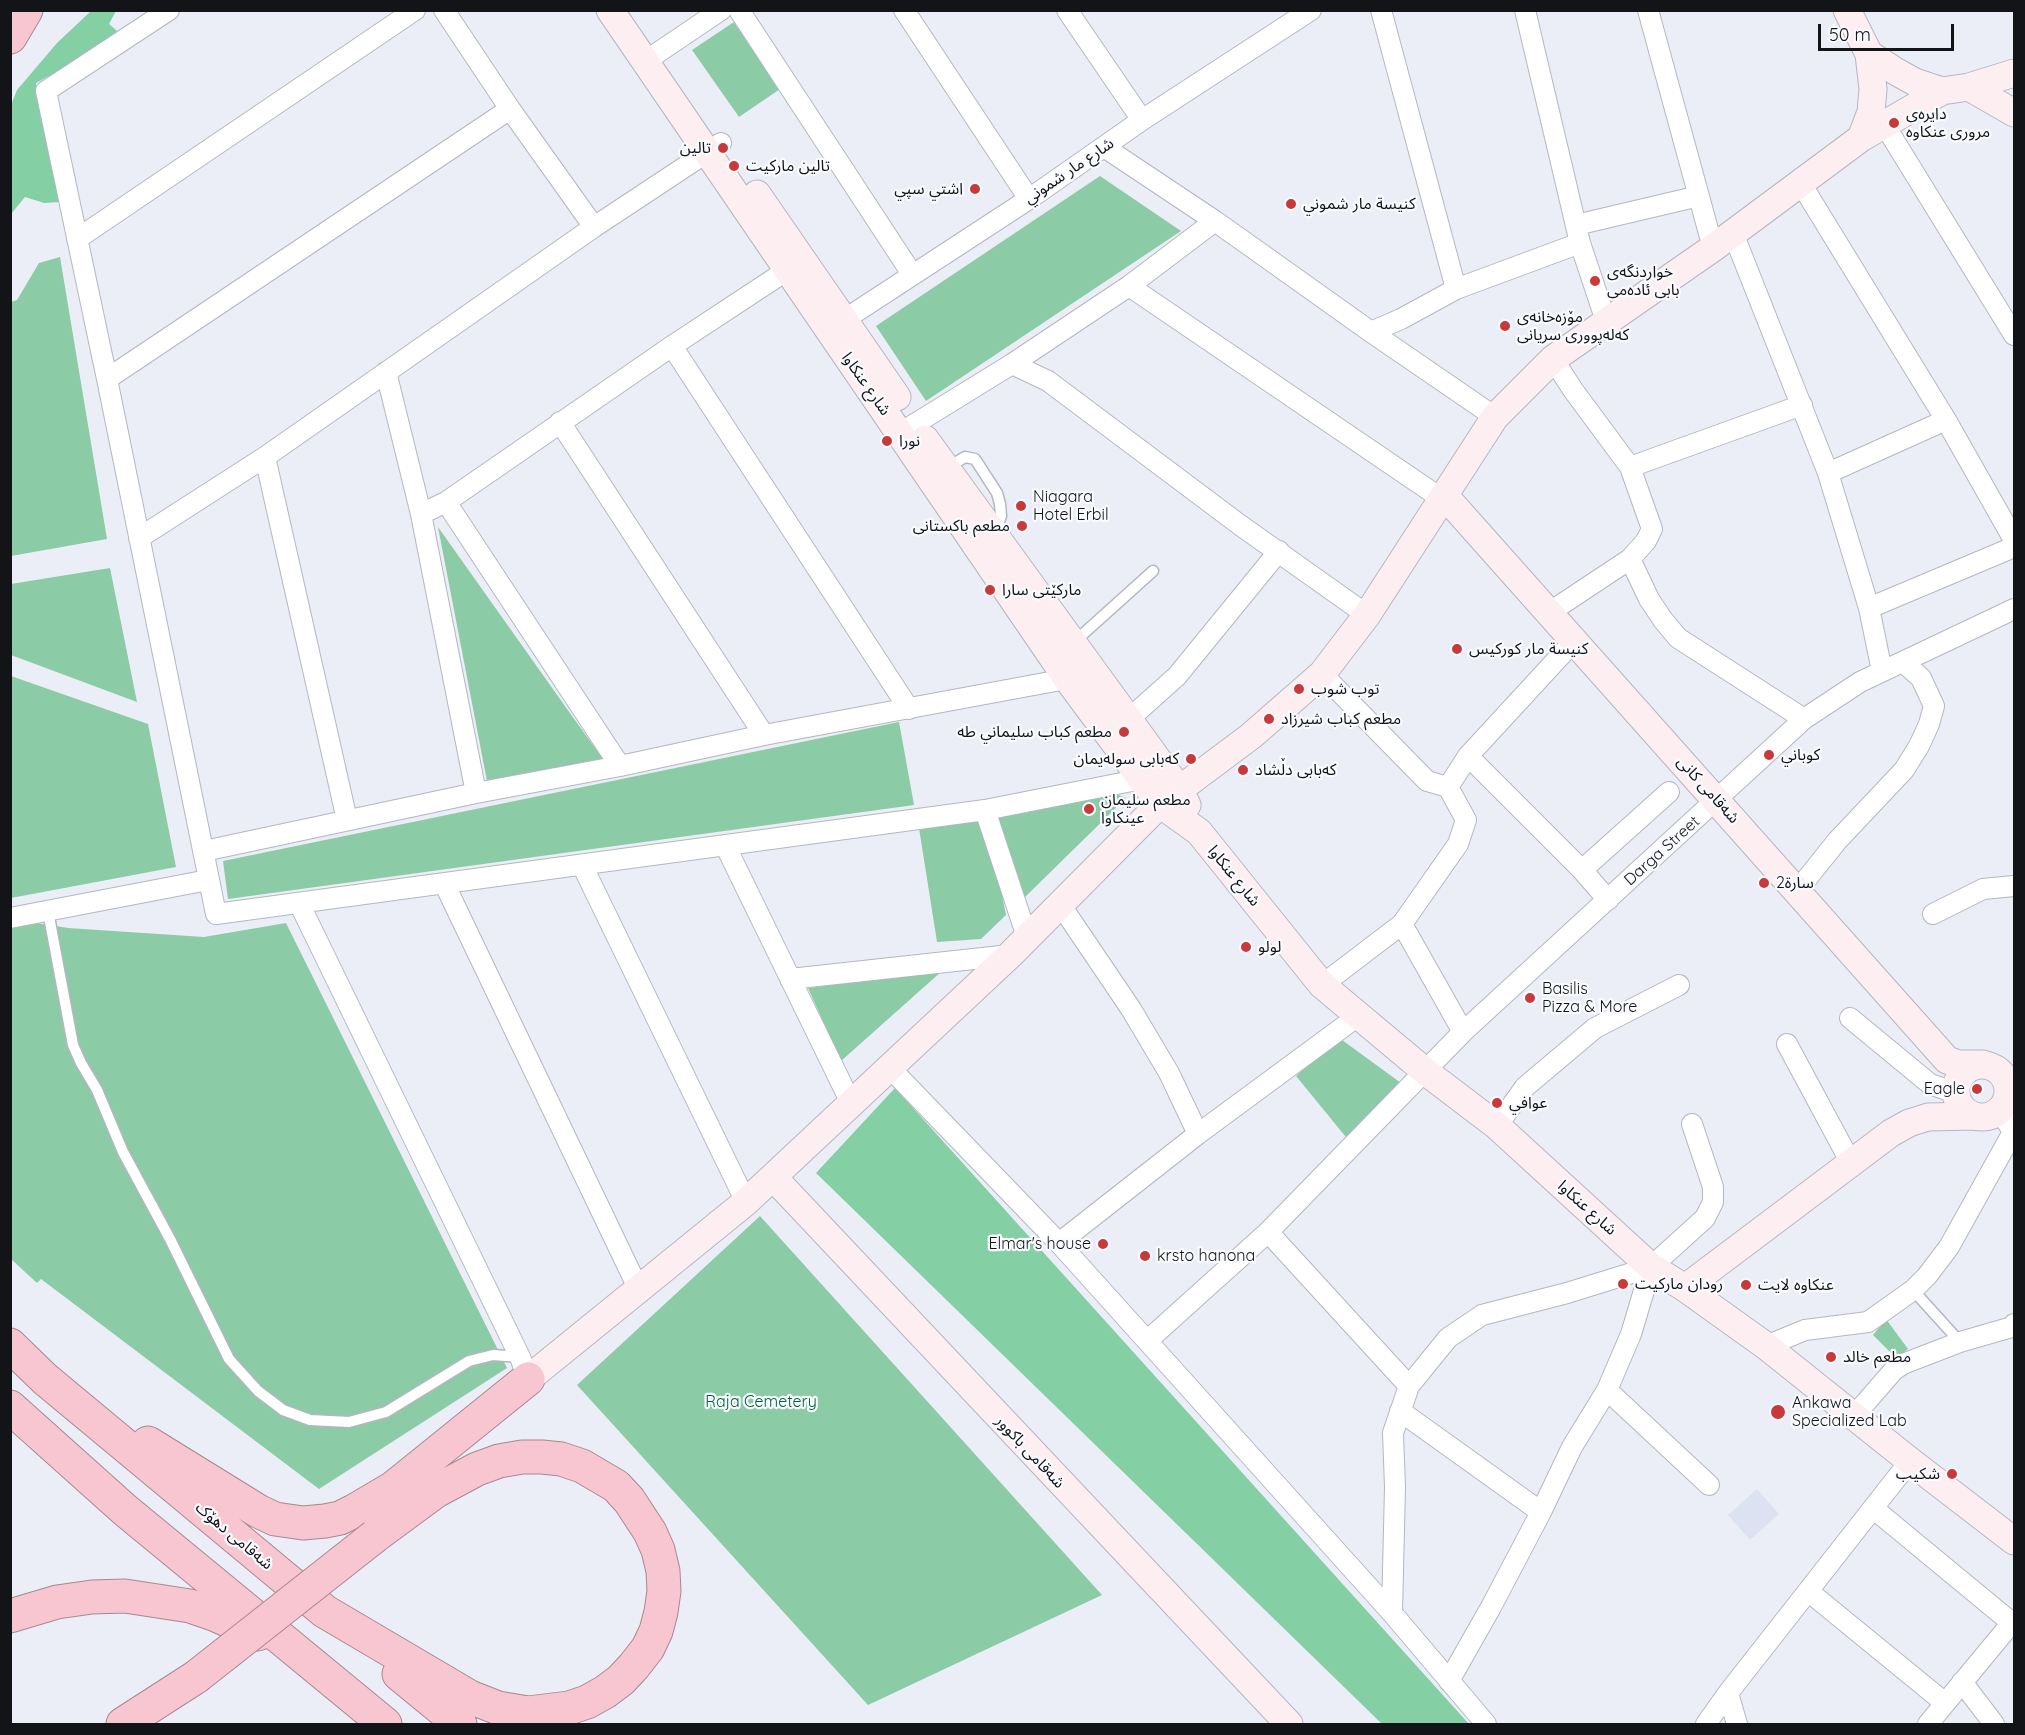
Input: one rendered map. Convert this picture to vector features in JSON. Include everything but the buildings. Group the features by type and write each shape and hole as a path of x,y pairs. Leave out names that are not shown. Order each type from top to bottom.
{"highway":[{"path":"10,37 26,10"},
{"name":"شەقامی دهۆک","path":"10,1345 45,1379 460,1725"},
{"path":"45,1379 258,1511 275,1519 303,1523 340,1518 366,1506 393,1488 524,1368"},
{"path":"10,1407 134,1517 384,1725"},
{"path":"123,1725 196,1677 436,1491 477,1469 499,1461 522,1457 561,1459 582,1466 616,1486 629,1500 650,1532 658,1550 663,1571 662,1612 656,1631 648,1648 621,1680 587,1702 569,1708 528,1713 498,1708 470,1697 324,1611"},
{"path":"10,1616 57,1602 92,1597 125,1596 157,1599 190,1606 227,1619 259,1635 311,1668 384,1725"}],"street":[{"path":"169,10 46,91 216,914 985,810 1142,779"},
{"path":"77,239 415,10"},
{"path":"444,10 510,109 594,227"},
{"name":"شارع عنكاوا","path":"610,10 651,57 907,428 1068,680 1119,728 1169,797 1322,985 1426,1072 1497,1126 1652,1267 1766,1346 2014,1541"},
{"name":"شارع عنكاوا","path":"630,10 651,57"},
{"path":"651,57 721,10"},
{"path":"739,10 912,274"},
{"path":"904,10 1029,199"},
{"path":"1067,10 1142,120"},
{"name":"شارع مار شموني","path":"836,325 1311,10"},
{"path":"1381,10 1456,289"},
{"path":"1525,10 1578,234 1606,321"},
{"path":"1648,10 1699,196 1723,240 1802,405 1828,473 1869,608 1882,671"},
{"path":"1847,10 1869,54 1873,89 1871,112 1861,138"},
{"path":"1869,54 1895,72 1942,91"},
{"path":"299,903 524,1368 639,1290 746,1202 891,1068 1169,797 1251,736 1322,674 1367,615 1495,417 1553,359 1723,240 1861,138 1942,91 1969,87 2014,73"},
{"path":"1969,87 2014,113"},
{"path":"107,379 510,109"},
{"path":"1884,124 2014,335"},
{"path":"140,538 265,457 594,227 714,147"},
{"path":"1104,147 1215,221 1495,417"},
{"path":"1800,182 1946,420 2014,540"},
{"path":"1371,332 1401,319 1456,289 1578,234 1699,196"},
{"path":"907,428 1012,364 1129,286 1215,221"},
{"path":"421,513 446,502 560,422 795,265"},
{"path":"1129,286 1443,497"},
{"path":"672,346 909,709"},
{"path":"1550,612 1630,559 1646,542 1652,529 1630,467 1553,359"},
{"path":"1012,364 1048,381 1240,525 1367,615"},
{"path":"386,372 421,513 476,793"},
{"path":"1630,467 1802,405"},
{"path":"1828,473 1946,420"},
{"path":"560,422 764,735"},
{"name":"شارع عنكاوا","path":"907,428 946,468 1094,672 1142,779 1169,797"},
{"path":"265,457 347,820"},
{"name":"شەقامی کانی","path":"1443,497 1575,639 1947,1060 1958,1064 1983,1064"},
{"path":"446,502 620,766"},
{"path":"1869,608 2014,547"},
{"path":"1119,728 1177,676 1279,551"},
{"path":"1630,559 1649,599 1678,638 1804,719"},
{"name":"Darga Street","path":"1147,1341 1268,1232 1463,1032 1804,719 1860,682 2014,609"},
{"path":"1448,787 1468,756 1575,639"},
{"path":"1797,891 1837,841 1904,770 1919,746 1934,706 1921,678 1903,662"},
{"path":"204,851 764,735 1068,680 1094,672"},
{"path":"1322,674 1427,781 1448,787 1466,820 1458,844 1402,924 1322,985"},
{"path":"1468,756 1582,870 1608,900"},
{"path":"1582,870 1668,792"},
{"path":"985,810 1018,946"},
{"path":"725,845 851,1103"},
{"path":"582,864 746,1202"},
{"path":"10,918 208,880"},
{"path":"444,883 639,1290"},
{"path":"1933,914 1983,889 2014,886"},
{"path":"1060,904 1131,1009 1169,1073 1198,1134"},
{"path":"1402,924 1463,1032"},
{"path":"790,979 1018,946"},
{"path":"1497,1126 1524,1086 1595,1028 1679,985"},
{"path":"1059,1243 1198,1134 1358,1016"},
{"path":"1850,1018 1923,1080 1956,1093"},
{"path":"1787,1044 1851,1163"},
{"path":"1766,1346 1805,1330 1868,1322 1913,1290 1927,1276 1948,1247 2014,1133 2004,1117 2008,1091 1999,1070 1983,1064 1974,1065 1961,1074 1956,1086 1961,1107 1974,1116"},
{"path":"891,1068 1059,1243 1392,1613 1486,1725"},
{"path":"1685,1288 1891,1133 1909,1123 1928,1117 1990,1116 2008,1091"},
{"path":"1392,1613 1395,1487 1393,1433 1409,1386 1448,1338 1482,1315 1567,1293 1652,1267 1705,1218 1713,1202 1713,1187 1692,1125"},
{"name":"شەقامی باکوور","path":"773,1177 1288,1725"},
{"path":"1268,1232 1409,1386"},
{"path":"1449,1681 1541,1512 1572,1447 1607,1390 1631,1334 1652,1267"},
{"path":"1854,1416 1894,1370 1960,1342 2014,1327"},
{"path":"1607,1390 1708,1485"},
{"path":"1400,1411 1541,1512"},
{"path":"1706,1725 1728,1693 1910,1461"},
{"path":"1874,1509 2013,1622 1928,1725"},
{"path":"1808,1592 1945,1703"},
{"path":"1962,1682 1994,1725"},
{"path":"1728,1693 1737,1725"}],"lane":[{"path":"1073,643 1152,571"},
{"path":"48,911 73,1045 97,1090 123,1152 170,1239 230,1359 258,1391 283,1410 310,1420 349,1422 386,1412 469,1361 493,1355 524,1368"},
{"path":"1913,1290 1960,1342"}],"shaded area":[{"path":"1757,1489 1779,1514 1750,1540 1728,1515"}],"green space":[{"path":"91,11 116,11 109,24 117,31 82,58 36,83 60,202 44,203 25,197 11,214 11,105 17,90 57,43"},
{"path":"734,22 780,89 739,117 692,50"},
{"path":"1100,176 1181,231 926,401 876,326"},
{"path":"60,257 107,539 11,556 11,302 17,300 39,263"},
{"path":"438,527 572,716 603,759 487,781"},
{"path":"110,568 137,702 11,655 11,584"},
{"path":"11,676 148,724 176,867 11,898"},
{"path":"899,722 914,805 228,899 223,861"},
{"path":"1113,793 1126,798 1023,899 998,818"},
{"path":"987,818 1006,915 981,939 937,942 919,828"},
{"path":"30,922 68,928 204,937 286,923 507,1368 319,1489 41,1279 37,1283 11,1259 11,926"},
{"path":"942,971 841,1061 808,988"},
{"path":"1338,1037 1405,1086 1350,1142 1296,1076"},
{"path":"895,1088 1469,1724 1382,1724 816,1173"},
{"name":"Raja Cemetery","path":"760,1216 1102,1595 868,1705 577,1385"},
{"path":"1886,1319 1908,1349 1896,1358 1873,1335"}],"place":[{"name":"دایرەی مروری عنکاوە","path":"1894,123"},
{"name":"تالين","path":"723,148"},
{"name":"تالين ماركيت","path":"734,166"},
{"name":"اشتي سپي","path":"975,189"},
{"name":"كنيسة مار شموني","path":"1291,204"},
{"name":"خواردنگەی بابی ئادەمی","path":"1595,281"},
{"name":"مۆزەخانەی کەلەپووری سریانی","path":"1505,326"},
{"name":"نورا","path":"887,441"},
{"name":"Niagara Hotel Erbil","path":"1021,506"},
{"name":"مطعم باکستانی","path":"1022,526"},
{"name":"مارکێتی سارا","path":"990,590"},
{"name":"كنيسة مار كوركيس","path":"1457,649"},
{"name":"توب شوب","path":"1299,689"},
{"name":"مطعم كباب شيرزاد","path":"1269,719"},
{"name":"مطعم كباب سليماني طه","path":"1124,732"},
{"name":"كوباني","path":"1769,755"},
{"name":"کەبابی سولەیمان","path":"1191,759"},
{"name":"کەبابی دڵشاد","path":"1243,770"},
{"name":"مطعم سليمان عينكاوا","path":"1089,809"},
{"name":"سارة2","path":"1764,883"},
{"name":"لولو","path":"1246,947"},
{"name":"Basilis Pizza & More","path":"1530,998"},
{"name":"Eagle","path":"1977,1089"},
{"name":"عوافي","path":"1497,1103"},
{"name":"Elmar's house","path":"1103,1244"},
{"name":"krsto hanona","path":"1145,1256"},
{"name":"رودان ماركيت","path":"1623,1284"},
{"name":"عنكاوه لايت","path":"1746,1285"},
{"name":"مطعم خالد","path":"1831,1357"},
{"name":"Ankawa Specialized Lab","path":"1778,1412"},
{"name":"شكيب","path":"1952,1474"}]}
